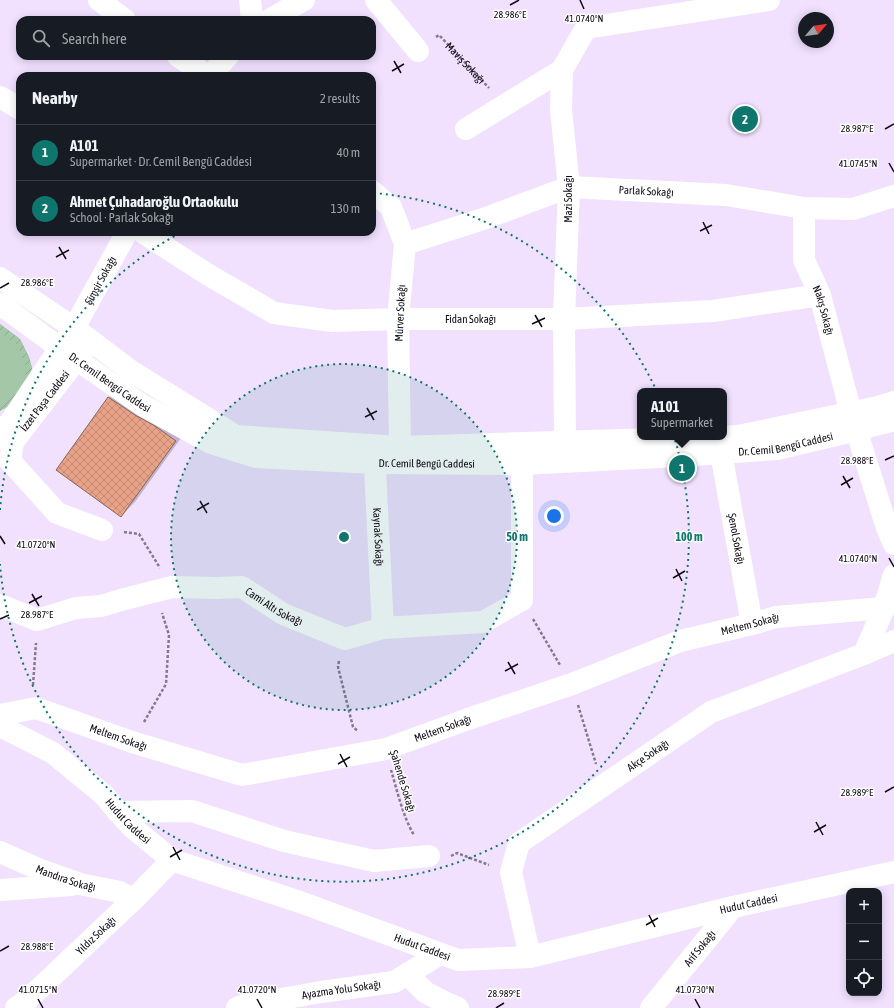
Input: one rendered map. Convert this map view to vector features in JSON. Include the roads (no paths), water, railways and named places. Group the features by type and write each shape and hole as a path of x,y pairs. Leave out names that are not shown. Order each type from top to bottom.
{"street":[{"path":"99,0 120,16"},
{"path":"250,0 252,16"},
{"path":"275,16 304,0"},
{"path":"376,0 418,50"},
{"path":"466,129 562,70 586,28 769,0"},
{"path":"184,60 203,72"},
{"path":"213,72 224,60"},
{"name":"Mazi Sokağı","path":"562,70 561,110 569,187 564,319 565,442"},
{"path":"0,97 16,107"},
{"name":"Parlak Sokağı","path":"405,244 486,218 569,187 726,195 804,208 853,209 894,196"},
{"name":"Mürver Sokağı","path":"376,194 391,207 405,244 398,319 400,447"},
{"name":"Nakış Sokağı","path":"804,208 804,260 820,295 854,422 891,536"},
{"name":"Şimşir Sokağı","path":"74,328 125,236"},
{"name":"Fidan Sokağı","path":"148,236 207,274 274,313 332,320 564,319 713,311 820,295"},
{"name":"Dr. Cemil Bengü Caddesi","path":"0,278 74,328 131,371 236,436 374,454 522,464 680,456 721,442"},
{"name":"Dr. Cemil Bengü Caddesi","path":"0,304 142,404 211,443 256,457 374,454 400,447 565,442 721,442"},
{"path":"0,315 22,333 30,326"},
{"name":"İzzet Paşa Caddesi","path":"74,328 68,353 5,435 10,461 56,513 102,530"},
{"name":"İzzet Paşa Caddesi","path":"68,353 91,341"},
{"name":"Dr. Cemil Bengü Caddesi","path":"854,422 878,407 894,402"},
{"name":"Dr. Cemil Bengü Caddesi","path":"727,440 738,436 854,422 894,420"},
{"name":"Şenol Sokağı","path":"721,442 752,624"},
{"name":"Kaynak Sokağı","path":"374,454 383,628"},
{"path":"383,628 483,622 522,600 522,464"},
{"path":"864,654 884,608 894,575"},
{"name":"Cami Altı Sokağı","path":"0,605 37,620 76,608 101,606 163,589 242,587 283,614 345,639 383,628"},
{"name":"Meltem Sokağı","path":"0,715 36,708 132,742 242,775 386,749 468,719 572,684 680,641 776,617 884,608"},
{"name":"Akçe Sokağı","path":"530,957 511,872 519,843 711,712 864,654 894,641"},
{"name":"Hudut Caddesi","path":"0,726 53,753 104,795 133,828 172,860 300,902 458,960 530,957 733,907 894,872"},
{"path":"118,812 192,811 284,841 374,861 429,856"},
{"name":"Mandıra Sokağı","path":"0,852 43,871 80,884 120,892 133,900"},
{"name":"Yıldız Sokağı","path":"16,1008 25,1002 133,900 172,860"},
{"path":"0,890 80,884"},
{"name":"Arif Sokağı","path":"651,1008 733,907"},
{"name":"Ayazma Yolu Sokağı","path":"237,1008 241,1006 321,992 394,982 440,954"},
{"path":"407,974 425,992 458,1008"}],"place":[{"name":"Ahmet Çuhadaroğlu Ortaokulu","path":"745,119"},
{"name":"A101","path":"682,468"}]}
